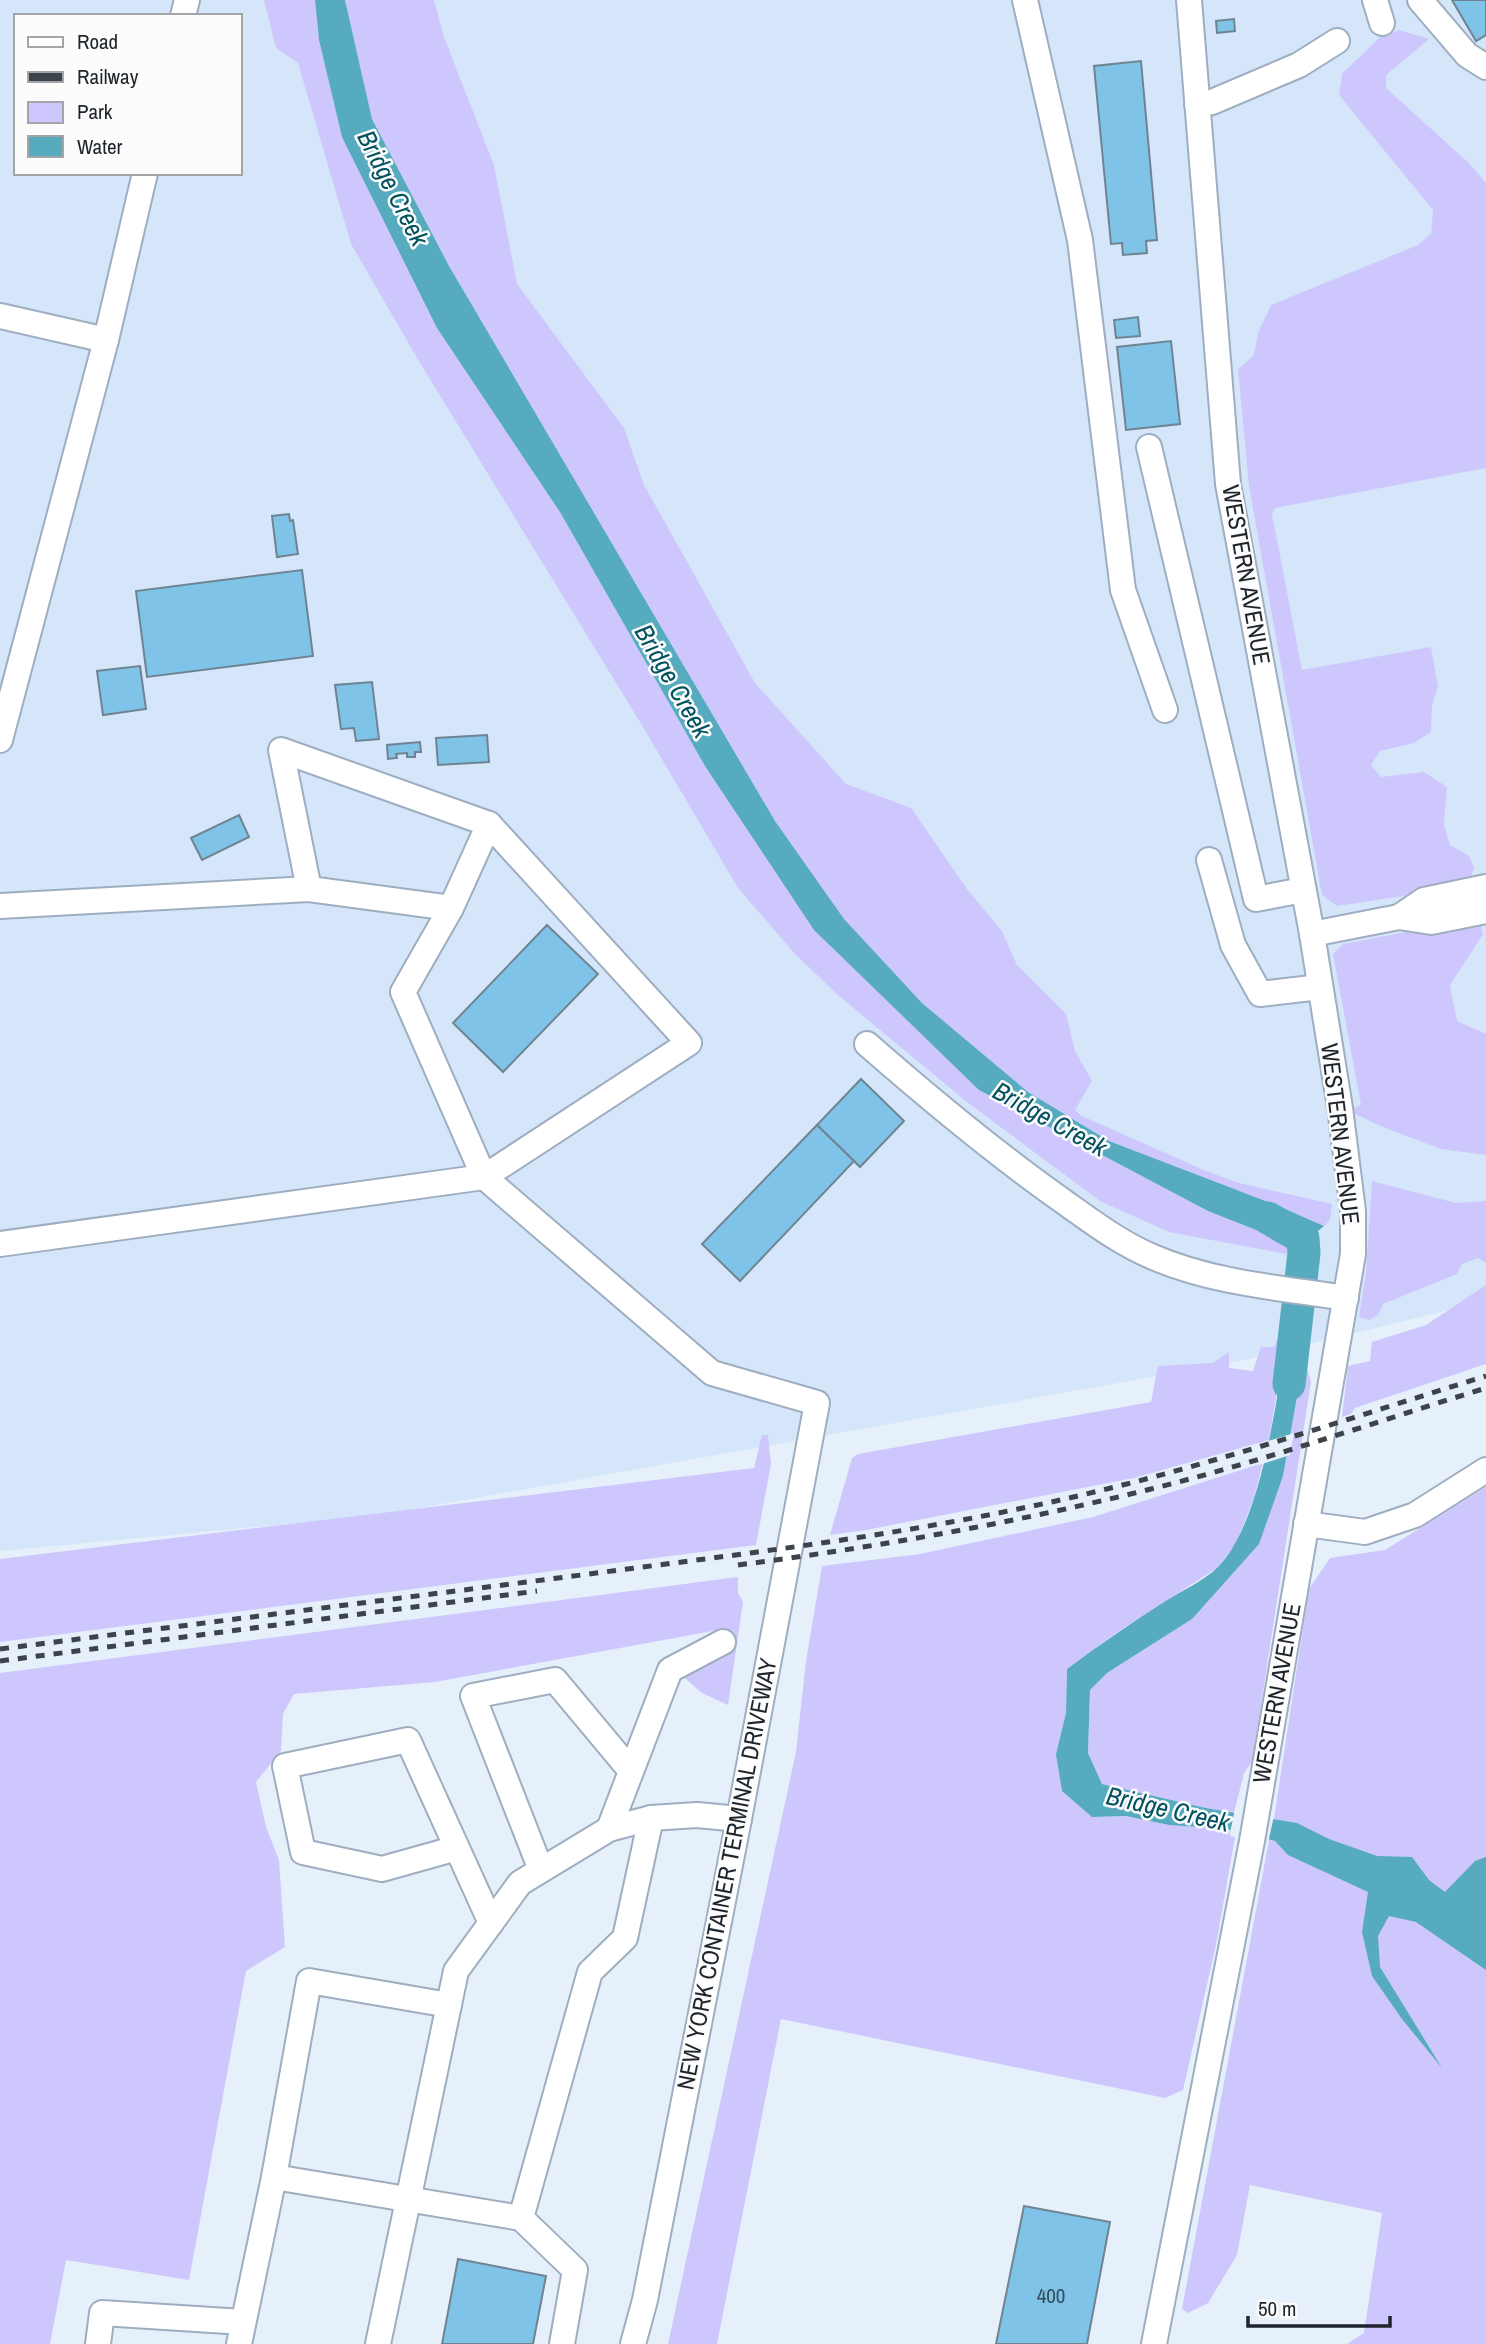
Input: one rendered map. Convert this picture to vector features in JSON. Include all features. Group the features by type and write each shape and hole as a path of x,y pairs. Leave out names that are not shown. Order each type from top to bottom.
{"street":[{"path":"1025,0 1080,240 1122,590 1165,710"},
{"name":"WESTERN AVENUE","path":"1154,2344 1252,1841 1353,1254 1353,1211 1340,1108 1312,934 1228,484 1189,0"},
{"path":"1420,0 1467,55 1486,67"},
{"path":"1197,104 1212,102 1299,65 1337,41"},
{"path":"0,740 106,340 145,175"},
{"path":"0,316 106,340"},
{"path":"1149,447 1256,899 1303,890"},
{"path":"0,1244 484,1177 689,1043 489,824 281,750 309,889"},
{"path":"484,1177 403,992 451,908 489,824"},
{"path":"1209,860 1233,945 1259,994 1320,986"},
{"path":"1399,917 1424,900 1486,887"},
{"path":"0,906 309,889 451,908"},
{"path":"1312,934 1399,917 1431,922 1486,911"},
{"path":"867,1044 982,1141 1111,1235 1154,1258 1188,1270 1346,1298"},
{"name":"NEW YORK CONTAINER TERMINAL DRIVEWAY","path":"484,1177 712,1373 817,1403 645,2300 633,2344"},
{"path":"1306,1524 1366,1532 1415,1515 1486,1470"},
{"path":"609,1829 670,1670 723,1642"},
{"path":"541,1870 473,1696 555,1680 631,1771"},
{"path":"457,1848 382,1869 303,1852 285,1766 408,1740 457,1848 491,1923"},
{"path":"378,2344 456,1971 520,1883 609,1829 651,1818 697,1815 739,1819"},
{"path":"521,2218 590,1972 625,1938 651,1818"},
{"path":"98,2344 102,2313 241,2333 274,2177 309,1981 449,2005"},
{"path":"274,2177 521,2218 575,2270 562,2344"}],"shaded area":[{"path":"0,0 1486,0 1486,1301 1236,1362 375,1516 0,1551"}],"green space":[{"path":"264,0 315,0 319,40 342,137 705,766 979,1090 1208,1211 1299,1247 1286,1254 1169,1232 1100,1201 967,1102 839,996 795,954 738,888 640,722 420,363 351,244 298,63 276,48"},
{"path":"345,0 434,0 444,37 494,165 517,284 624,428 644,485 755,683 846,784 911,808 967,889 1002,931 1017,965 1066,1014 1075,1051 1092,1081 1075,1110 1082,1116 1206,1171 1239,1183 1332,1204 1330,1220 1324,1226 1109,1141 1028,1092 922,1003 844,920 775,821 449,266 372,119"},
{"path":"1399,30 1429,39 1386,75 1386,88 1470,164 1486,183 1486,468 1275,508 1272,514 1302,670 1431,647 1438,687 1432,705 1431,732 1414,743 1380,751 1371,765 1381,777 1424,772 1447,787 1444,824 1450,845 1469,856 1474,868 1470,880 1463,887 1337,906 1322,895 1249,486 1238,369 1254,355 1258,333 1271,305 1418,245 1431,234 1433,210 1339,95 1342,74 1380,37"},
{"path":"1469,920 1481,927 1483,934 1450,985 1457,1021 1486,1034 1486,1155 1441,1149 1355,1114 1354,1108 1361,1105 1333,954 1343,944"},
{"path":"1372,1181 1456,1203 1486,1201 1486,1263 1478,1258 1462,1264 1457,1274 1383,1304 1378,1315 1369,1320 1359,1317 1366,1273"},
{"path":"1486,1285 1486,1364 1355,1408 1351,1414 1342,1417 1348,1366 1370,1361 1372,1342 1426,1325"},
{"path":"1285,1321 1288,1327 1269,1440 1134,1478 830,1535 852,1458 858,1454 1151,1402 1158,1366 1213,1363 1229,1352 1229,1368 1253,1371 1261,1347 1274,1347"},
{"path":"1304,1357 1311,1382 1252,1762 1244,1773 1234,1813 1102,1784 1088,1753 1090,1690 1107,1673 1192,1619 1283,1476"},
{"path":"762,1435 768,1435 771,1464 756,1545 0,1642 0,1559 754,1468"},
{"path":"1263,1463 1254,1497 1236,1544 1217,1568 1113,1635 1067,1669 1066,1713 1056,1754 1092,1817 1126,1816 1169,1825 1227,1829 1231,1830 1230,1836 1235,1837 1216,1945 1183,2090 1165,2098 781,2019 717,2344 668,2344 796,1752 806,1661 822,1566 920,1554 1093,1517"},
{"path":"1486,1487 1486,2344 1347,2344 1364,2333 1382,2213 1250,2185 1237,2255 1208,2303 1188,2313 1182,2309 1269,1840 1275,1841 1281,1847 1285,1822 1274,1819 1309,1589 1330,1558 1385,1550"},
{"path":"738,1577 738,1593 743,1602 728,1705 702,1693 680,1674 714,1657 713,1631 435,1682 294,1694 283,1714 281,1751 256,1782 266,1827 279,1860 285,1947 246,1971 189,2280 66,2260 50,2344 0,2344 0,1673"}],"water":[{"path":"315,0 345,0 372,119 449,266 775,821 844,919 922,1003 1028,1092 1109,1141 1324,1226 1299,1247 1208,1211 979,1090 814,930 705,766 560,512 437,328 342,137 319,40"},
{"path":"1288,1327 1304,1357 1283,1476 1259,1544 1192,1619 1107,1673 1090,1690 1088,1753 1102,1784 1206,1808 1297,1823 1329,1839 1377,1856 1412,1857 1429,1880 1445,1892 1475,1861 1486,1857 1486,1970 1416,1922 1389,1916 1378,1936 1380,1967 1442,2068 1402,2019 1372,1976 1362,1932 1368,1892 1288,1855 1275,1841 1227,1829 1169,1825 1126,1816 1092,1817 1062,1791 1056,1754 1066,1713 1067,1669 1139,1618 1206,1577 1218,1567 1234,1546 1247,1519 1266,1454"}],"pier":[{"path":"1294,1433 1290,1455 1259,1465 1265,1442"},
{"path":"1235,1809 1274,1816 1268,1843 1230,1833"}],"building":[{"path":"1452,0 1486,0 1486,35 1476,41"},
{"path":"1234,19 1235,31 1217,33 1216,21"},
{"path":"1141,61 1157,240 1146,241 1147,253 1123,255 1122,243 1111,244 1094,66"},
{"path":"1138,317 1140,336 1116,338 1114,320"},
{"path":"1171,341 1180,424 1126,430 1117,347"},
{"path":"289,514 290,521 293,520 298,554 277,557 272,516"},
{"path":"302,570 313,656 147,677 136,591"},
{"path":"140,666 146,709 103,715 97,671"},
{"path":"372,682 379,739 356,741 354,728 341,729 335,685"},
{"path":"487,735 489,762 438,765 436,738"},
{"path":"420,742 421,752 415,752 415,757 407,757 407,753 396,754 397,758 388,759 387,745"},
{"path":"239,815 249,837 202,860 191,838"},
{"path":"547,925 598,974 503,1072 453,1023"},
{"path":"861,1079 904,1121 860,1167 817,1125"},
{"path":"817,1125 854,1161 740,1281 702,1244"},
{"path":"1024,2206 1110,2222 1087,2344 996,2344"},
{"path":"458,2259 546,2276 533,2344 442,2344"}],"waterway":[{"name":"Bridge Creek","path":"1268,1218 1303,1238 1304,1253 1289,1384"}],"railway":[{"path":"0,1649 736,1555 962,1520 1077,1496 1195,1466 1486,1376"},
{"path":"738,1565 945,1533 1151,1489 1319,1441 1486,1388"},
{"path":"0,1661 537,1591"}]}
